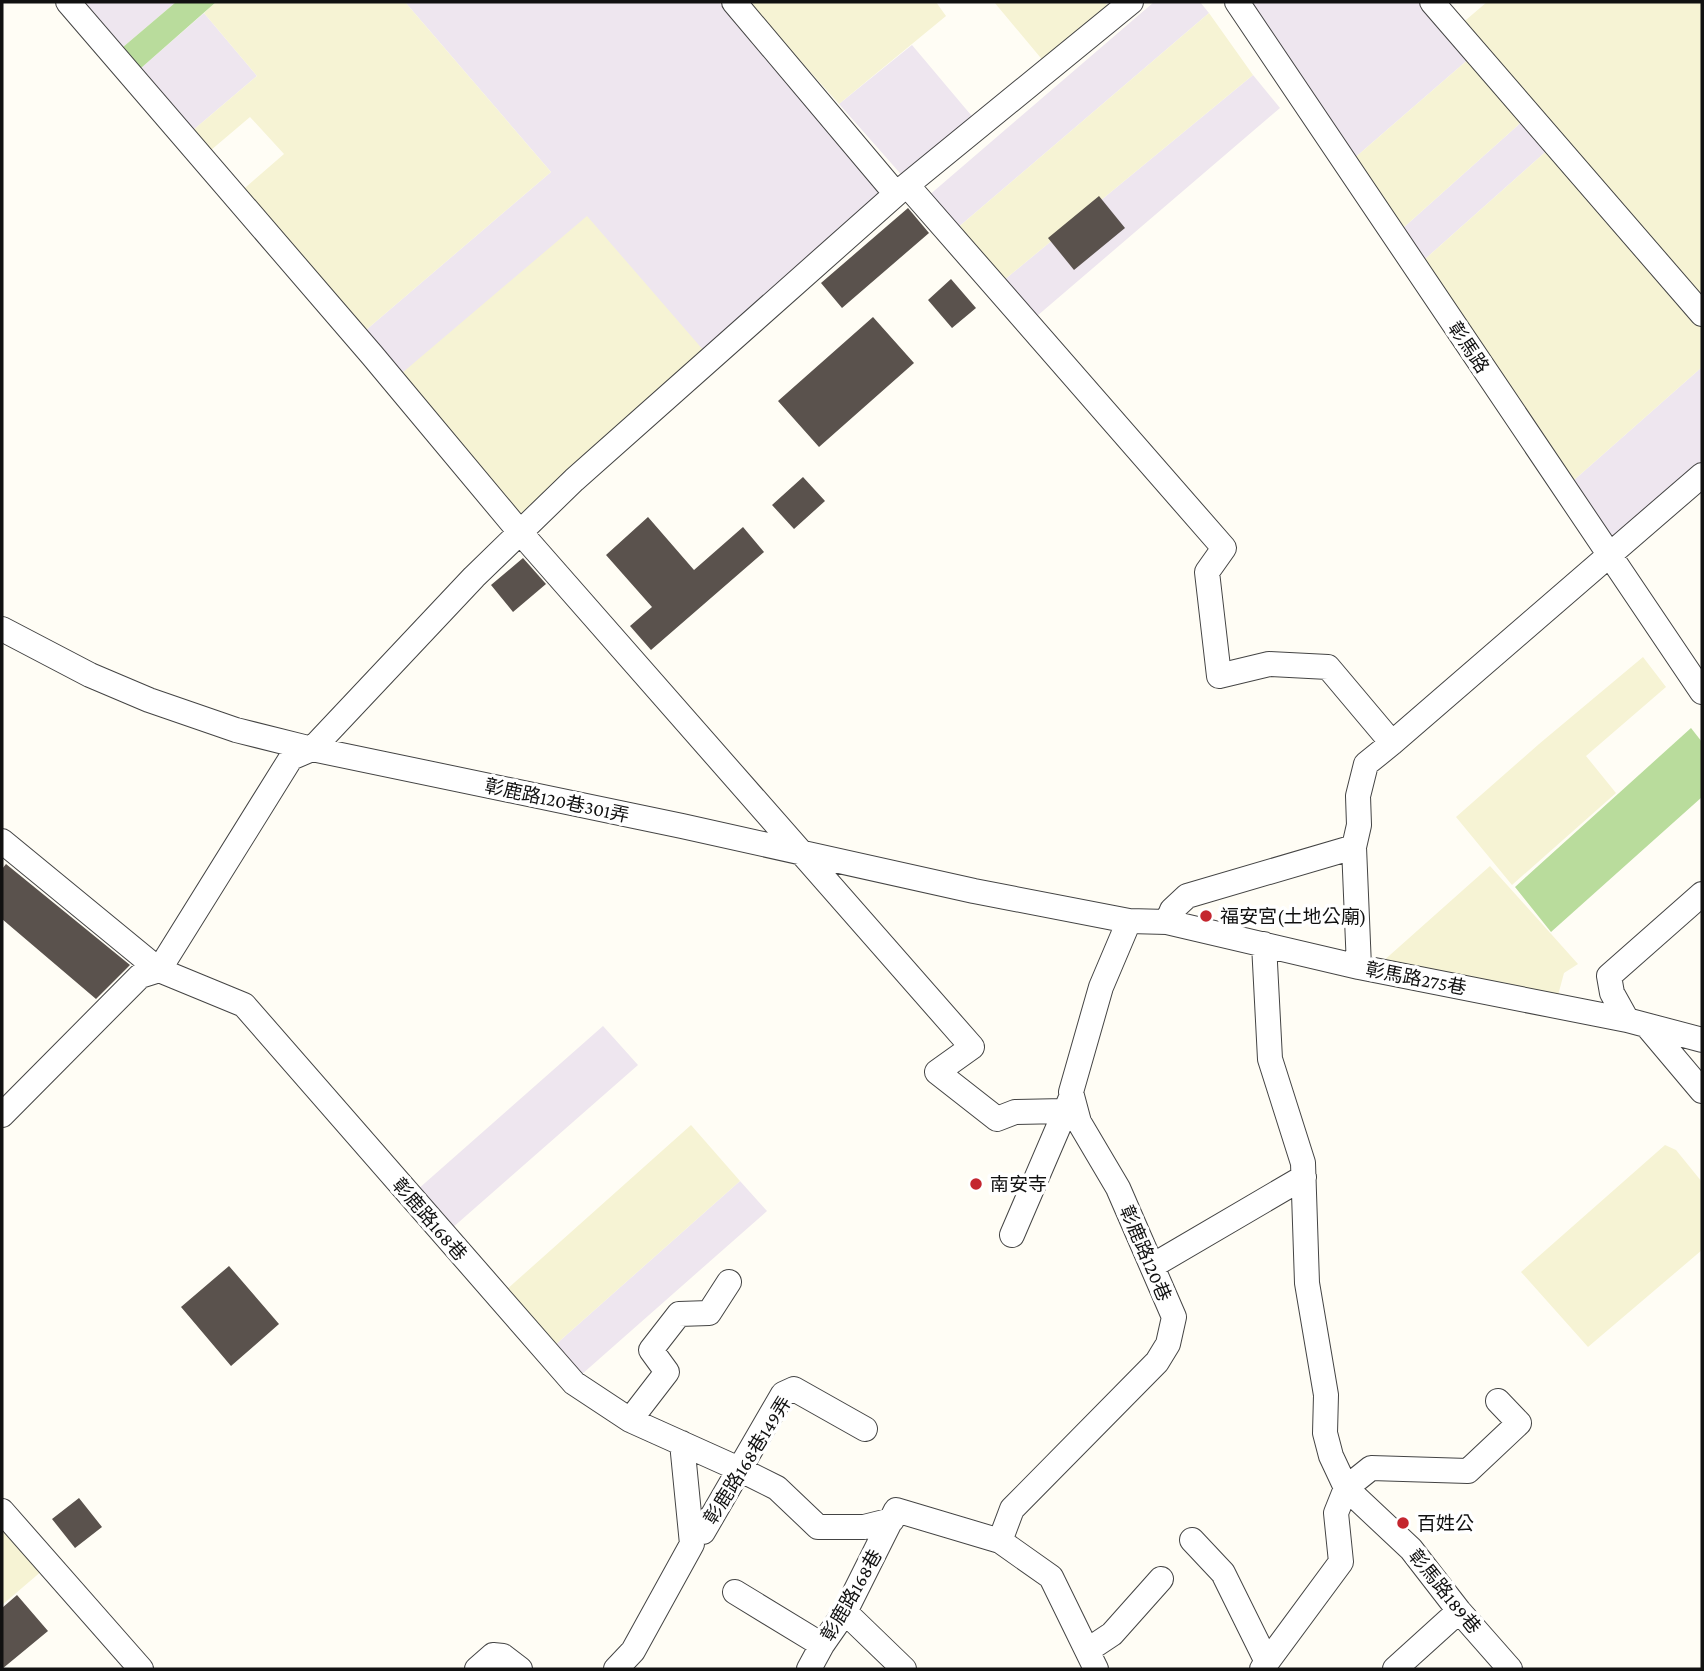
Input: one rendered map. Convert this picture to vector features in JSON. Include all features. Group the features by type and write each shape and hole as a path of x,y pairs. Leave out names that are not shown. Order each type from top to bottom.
{"street":[{"path":"68,2 519,531 972,1047 937,1072 997,1119 1015,1112 1068,1104"},
{"path":"734,2 1224,548 1207,572 1219,676 1269,664 1328,667 1392,743"},
{"path":"2,1115 140,976 159,970 291,758 312,749 519,531 902,190 1131,2"},
{"name":"彰馬路","path":"1237,2 1702,692"},
{"path":"1432,2 1702,314"},
{"path":"1359,967 1354,847 1359,825 1358,796 1366,764 1610,557 1702,475"},
{"name":"彰鹿路120巷301弄","path":"2,629 90,675 149,700 236,730 312,749 974,891 1129,921"},
{"name":"彰鹿路168巷","path":"2,841 159,970 244,1005 574,1383 630,1420 777,1488 818,1527 864,1527 894,1515"},
{"path":"1167,922 1172,910 1187,896 1354,847"},
{"path":"1702,894 1609,976 1612,993 1702,1091"},
{"path":"1012,1234 1068,1104 1101,987 1129,921"},
{"name":"彰馬路275巷","path":"1129,921 1167,922 1359,967 1638,1024 1702,1040"},
{"path":"1264,944 1270,1059 1303,1163 1307,1283 1326,1395 1325,1433 1337,1474 1346,1488"},
{"name":"彰鹿路120巷","path":"1000,1541 1013,1509 1157,1362 1168,1343 1174,1317 1118,1188 1068,1104"},
{"path":"1152,1266 1304,1177"},
{"path":"630,1420 667,1371 651,1350 679,1314 709,1313 729,1282"},
{"name":"彰鹿路168巷149弄","path":"703,1532 779,1399 789,1390 794,1389 865,1429"},
{"path":"1192,1540 1223,1573 1265,1665 1341,1562 1336,1513 1346,1488 1371,1468 1468,1471 1519,1423 1499,1401"},
{"path":"616,1669 633,1651 692,1544 682,1443"},
{"name":"彰馬路189巷","path":"1346,1488 1411,1549 1459,1611 1510,1669"},
{"path":"2,1511 141,1669"},
{"path":"894,1515 1000,1541 1051,1577 1092,1660 1161,1579"},
{"name":"彰鹿路168巷","path":"809,1669 845,1612 894,1515"},
{"path":"735,1592 822,1645"},
{"path":"1395,1669 1459,1611"},
{"path":"845,1612 904,1669"},
{"path":"477,1669 493,1655 503,1656 520,1669"}],"shaded area":[{"path":"84,2 176,2 116,53"},
{"path":"216,2 405,2 551,172 359,336 238,194 284,154 250,117 204,156 185,137 257,76 204,13"},
{"path":"405,2 719,2 889,203 711,359 395,379 359,336 551,172"},
{"path":"748,2 936,2 946,16 839,104"},
{"path":"994,2 1105,2 1110,8 1045,63"},
{"path":"1154,2 1200,2 1209,13 955,230 927,197"},
{"path":"1235,2 1422,2 1471,57 1343,168"},
{"path":"1487,2 1702,2 1702,300 1460,25"},
{"path":"204,13 257,76 185,137 132,76"},
{"path":"1209,13 1253,75 998,285 955,230"},
{"path":"912,45 976,121 906,180 839,104"},
{"path":"1471,57 1526,118 1393,237 1343,168"},
{"path":"1253,75 1280,108 1030,322 998,285"},
{"path":"1526,118 1551,147 1415,268 1393,237"},
{"path":"1551,147 1702,319 1702,367 1565,488 1415,268"},
{"path":"587,216 711,359 522,524 395,379"},
{"path":"1702,367 1702,475 1612,555 1565,488"},
{"path":"1643,657 1666,687 1586,756 1616,793 1512,885 1456,817"},
{"path":"1490,866 1578,964 1564,973 1557,999 1381,963"},
{"path":"603,1026 638,1065 451,1229 417,1190"},
{"path":"691,1125 740,1181 554,1346 505,1291"},
{"path":"1665,1145 1676,1150 1702,1182 1702,1250 1588,1347 1521,1272"},
{"path":"740,1181 767,1211 581,1375 554,1346"},
{"path":"2,1523 43,1570 2,1605"}],"green space":[{"path":"176,2 216,2 132,76 116,53"},
{"path":"1691,728 1702,742 1702,797 1551,932 1515,887"}],"building":[{"path":"1099,196 1125,228 1074,270 1048,238"},
{"path":"908,208 929,233 842,308 821,283"},
{"path":"951,279 976,308 952,328 928,300"},
{"path":"873,317 914,363 819,447 778,401"},
{"path":"803,477 825,501 794,529 772,505"},
{"path":"648,517 694,570 743,527 764,552 651,650 630,626 652,607 606,555"},
{"path":"523,558 546,584 513,612 491,585"},
{"path":"6,864 130,965 96,999 2,919 2,869"},
{"path":"229,1266 279,1324 231,1366 181,1307"},
{"path":"79,1498 102,1527 75,1548 52,1519"},
{"path":"17,1595 48,1631 2,1669 2,1608"}],"place":[{"name":"福安宮(土地公廟)","path":"1206,916"},
{"name":"南安寺","path":"976,1184"},
{"name":"百姓公","path":"1403,1523"}]}
